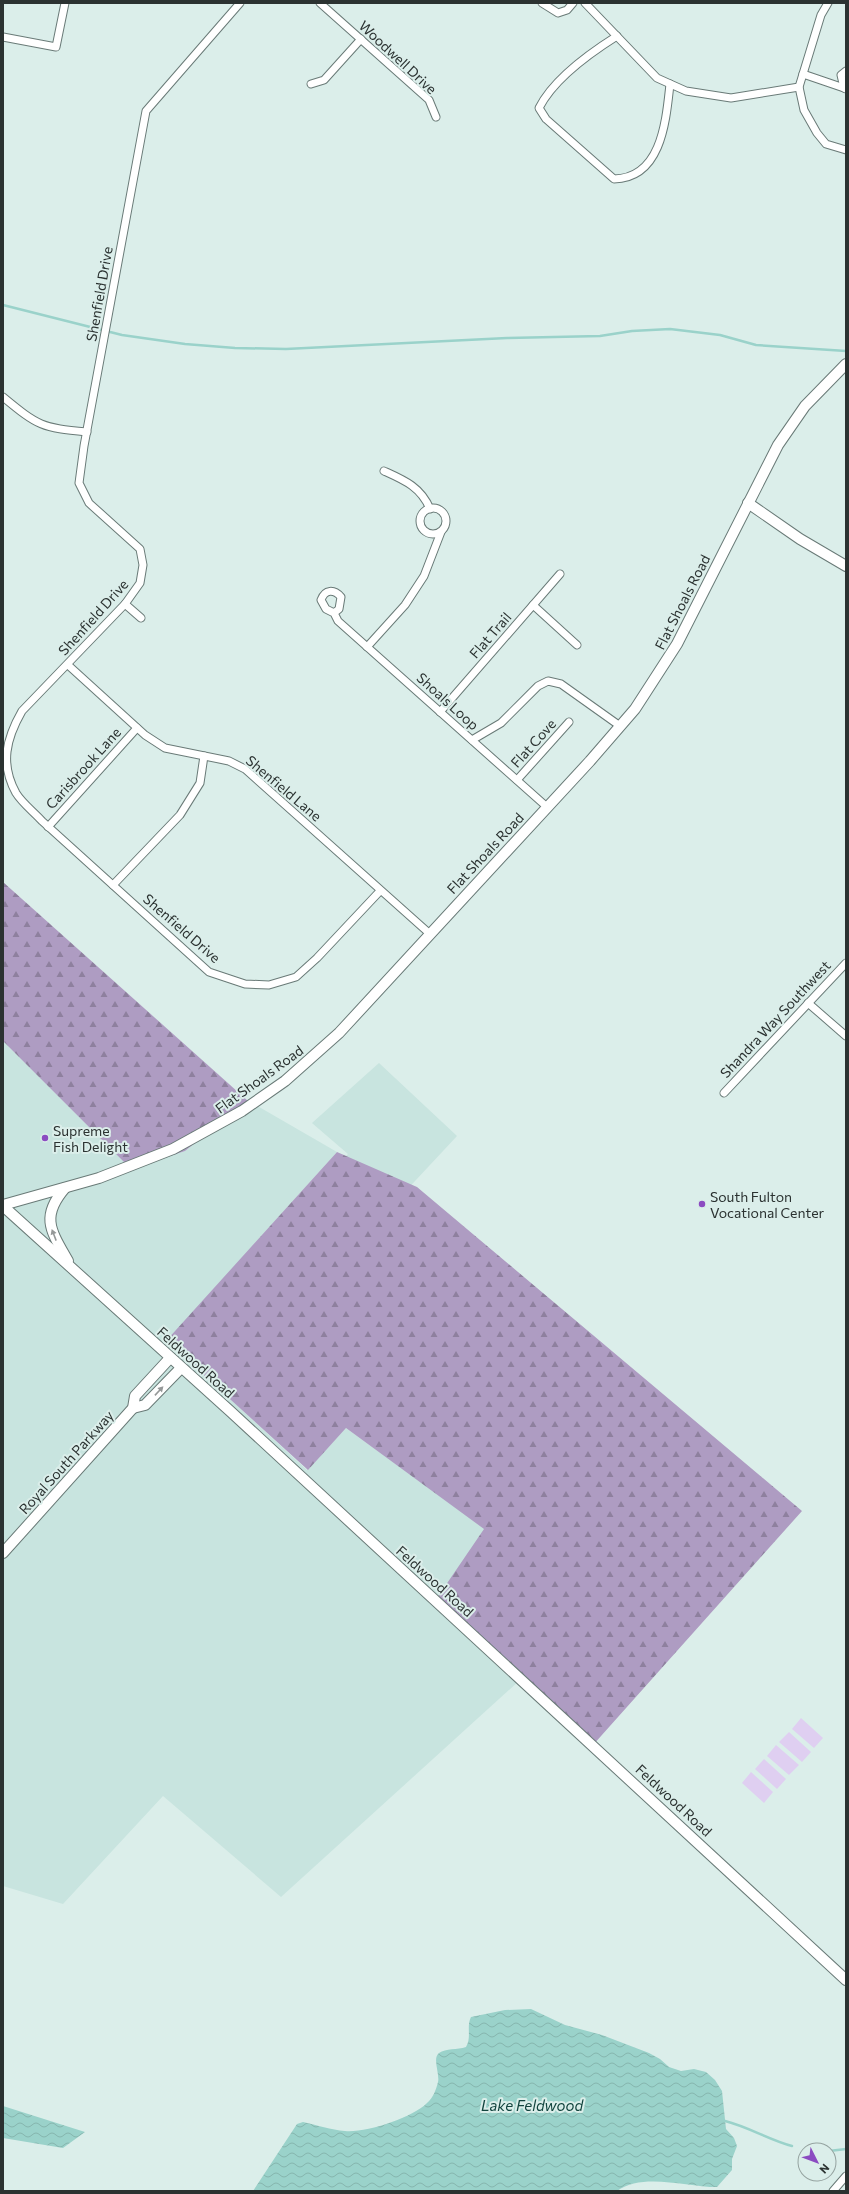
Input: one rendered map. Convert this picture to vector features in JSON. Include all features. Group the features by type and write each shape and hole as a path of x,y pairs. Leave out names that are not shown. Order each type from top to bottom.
{"street":[{"path":"3,37 56,47 65,3"},
{"name":"Shenfield Drive","path":"240,3 146,111 87,432 79,483 89,502 128,536 140,549 143,565 140,583 125,604 68,665 22,711 12,729 7,744 7,770 17,794 48,826 209,972 245,984 269,986 296,977 318,958 380,891"},
{"name":"Woodwell Drive","path":"320,3 430,100 436,117"},
{"path":"542,3 558,13 567,10 573,3"},
{"path":"585,3 657,78 686,91 731,98 799,87"},
{"path":"828,3 821,15 799,87 804,110 817,133 826,144 846,150"},
{"path":"617,36 588,56 546,96 539,108 546,119 614,179 626,179 639,172 648,164 665,128 670,84"},
{"path":"311,84 324,80 361,39"},
{"path":"845,88 841,75 846,71"},
{"path":"803,74 845,88"},
{"name":"Flat Shoals Road","path":"3,1205 108,1175 173,1149 242,1111 285,1081 339,1033 620,726 656,679 677,644 778,445 805,406 846,364"},
{"path":"3,397 30,420 41,426 54,429 87,432"},
{"path":"384,471 405,480 421,493 430,508"},
{"path":"748,503 800,540 846,566"},
{"path":"366,647 405,605 424,576 441,532 446,524 445,516 439,509 430,508 421,516 422,528 432,534 441,532"},
{"name":"Flat Trail","path":"440,712 560,574"},
{"path":"125,604 141,618"},
{"path":"533,605 577,645"},
{"name":"Shoals Loop","path":"334,613 338,621 366,647 547,807"},
{"name":"Shenfield Lane","path":"68,665 137,728 164,748 229,760 245,769 430,934"},
{"path":"472,740 501,723 538,686 548,681 561,684 620,726"},
{"name":"Flat Cove","path":"517,780 569,722"},
{"name":"Carisbrook Lane","path":"48,826 137,728"},
{"path":"113,885 180,816 200,783 204,756"},
{"name":"Shandra Way Southwest","path":"724,1093 846,963"},
{"path":"808,1003 846,1036"},
{"path":"65,1188 55,1200 50,1214 53,1234 73,1269"},
{"name":"Feldwood Road","path":"3,1205 684,1828 846,1980"},
{"name":"Royal South Parkway","path":"3,1552 133,1408 135,1396 170,1358"},
{"name":"Royal South Parkway","path":"133,1408 145,1405 181,1368"},
{"path":"833,2191 846,2176"}],"shaded area":[{"path":"3,1041 131,1169 185,1151 249,1101 337,1152 167,1341 307,1470 346,1428 485,1529 437,1599 520,1680 281,1897 163,1796 63,1904 3,1886"},
{"path":"379,1063 457,1136 331,1271 279,1225 348,1154 312,1123"},
{"path":"801,1718 823,1738 814,1748 792,1729"},
{"path":"789,1732 811,1752 802,1762 779,1742"},
{"path":"776,1745 799,1765 789,1775 767,1756"},
{"path":"764,1759 786,1779 777,1789 755,1769"},
{"path":"751,1772 773,1792 764,1803 742,1783"}],"green space":[{"path":"3,882 248,1101 185,1151 131,1169 3,1041"},
{"path":"337,1152 417,1187 802,1511 593,1745 437,1598 484,1529 346,1428 308,1470 166,1341"}],"water":[{"name":"Lake Feldwood","path":"531,2009 565,2025 602,2035 649,2053 660,2059 669,2067 681,2071 694,2069 706,2072 715,2080 722,2091 726,2129 734,2138 737,2146 732,2159 732,2170 717,2187 652,2181 627,2185 617,2191 253,2191 297,2124 303,2122 334,2130 354,2131 376,2127 411,2114 427,2103 434,2094 438,2079 436,2062 437,2055 445,2050 466,2047 469,2040 469,2024 471,2017 505,2010"},
{"path":"3,2106 85,2132 63,2148 3,2138"}],"waterway":[{"path":"3,305 122,335 185,344 235,348 286,349 507,338 600,336 632,331 670,329 720,335 756,345 846,351"},
{"path":"725,2121 792,2146"},
{"path":"837,2150 846,2149"}],"place":[{"name":"Supreme Fish Delight","path":"45,1138"},
{"name":"South Fulton Vocational Center","path":"702,1204"}]}
